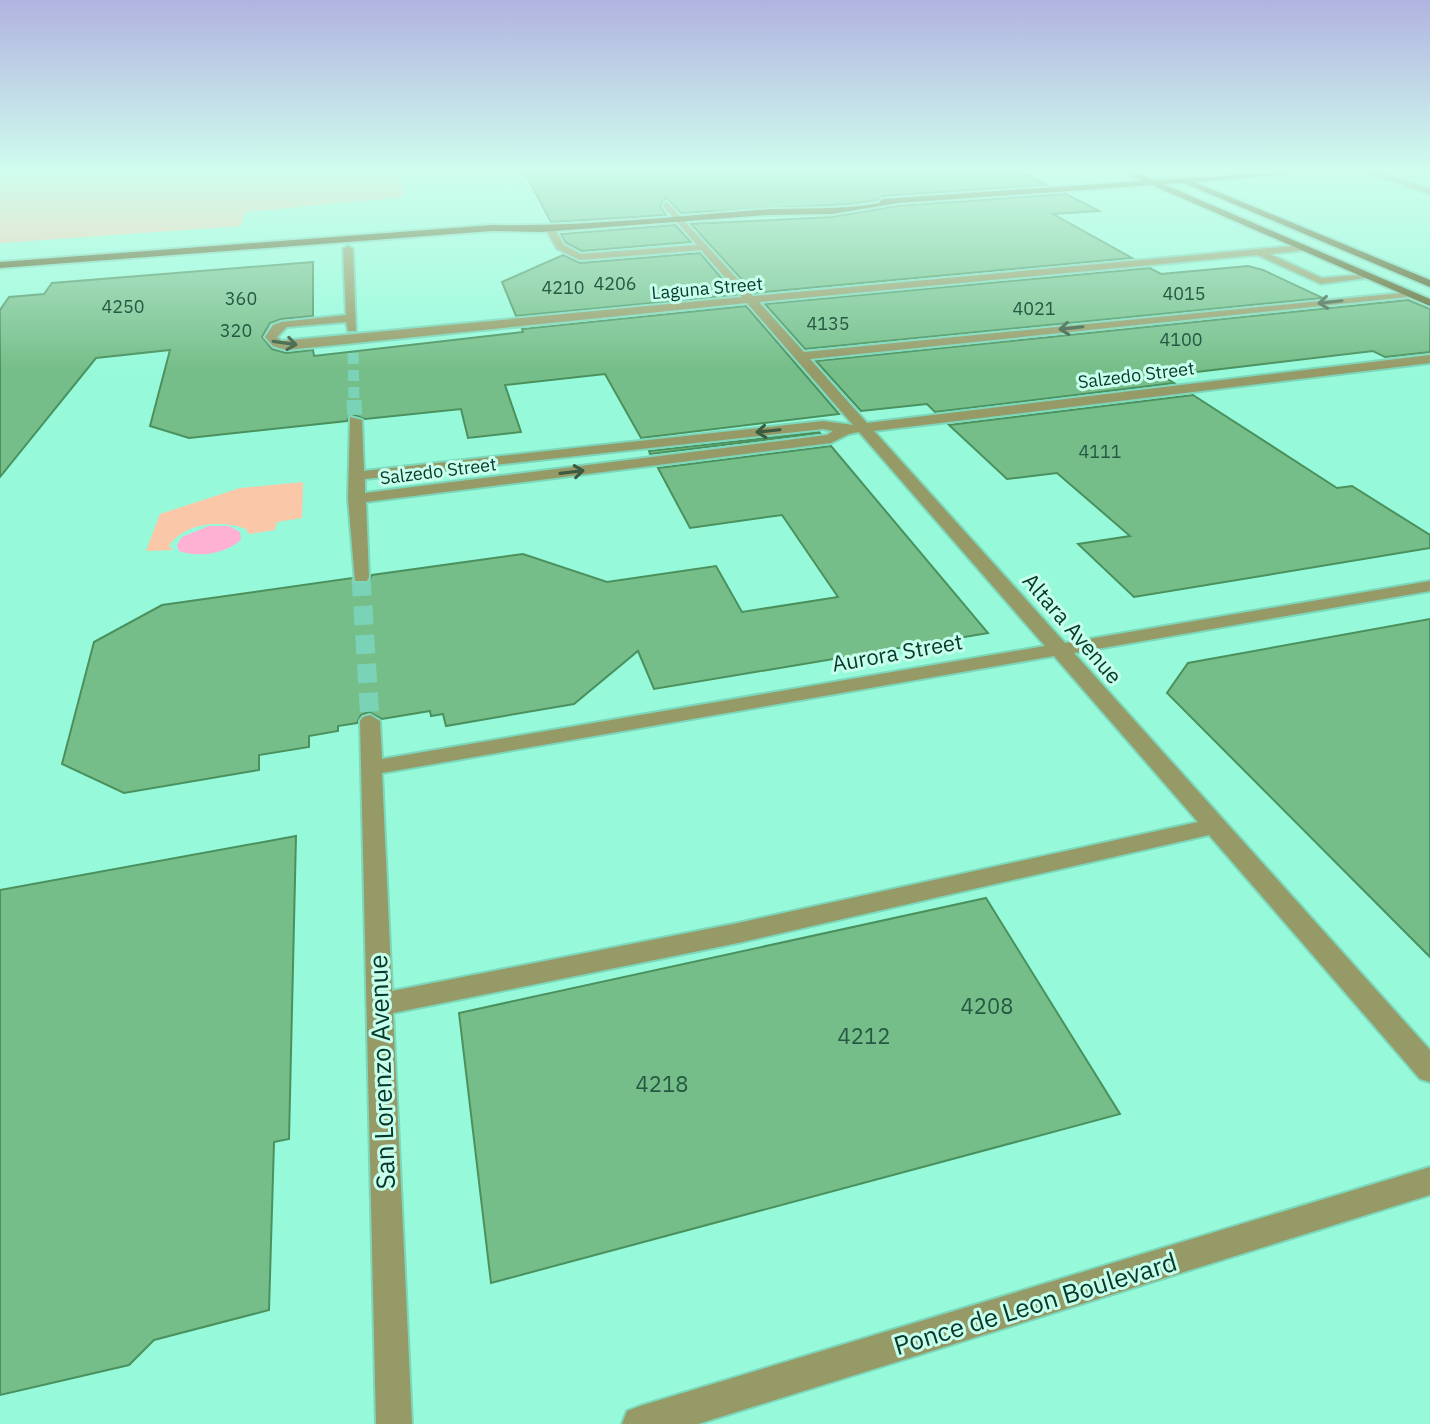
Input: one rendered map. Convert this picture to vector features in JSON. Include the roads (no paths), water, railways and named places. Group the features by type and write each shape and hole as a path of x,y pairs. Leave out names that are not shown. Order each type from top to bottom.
{"main road":[{"path":"0,265 365,237"},
{"path":"234,260 492,237"},
{"path":"1279,237 1430,303"},
{"path":"1319,237 1430,284"}],"street":[{"path":"553,237 560,247 580,257 705,247"},
{"name":"Altara Avenue","path":"696,237 803,356 855,428 1061,649 1430,1070"},
{"name":"Laguna Street","path":"351,318 285,324 277,327 271,341 286,346 353,343 753,300 1303,248"},
{"path":"348,249 353,343"},
{"path":"1258,252 1321,281 1369,277"},
{"path":"803,356 1114,327 1407,294"},
{"name":"Salzedo Street","path":"356,476 823,425 855,428 1430,359"},
{"path":"1192,373 1209,385"},
{"path":"355,420 361,577"},
{"name":"Salzedo Street","path":"356,499 831,439 855,428"},
{"name":"Salzedo Street","path":"519,459 525,478"},
{"name":"Aurora Street","path":"372,768 1430,586"},
{"name":"San Lorenzo Avenue","path":"370,721 394,1424"},
{"path":"378,1005 738,933 1216,826"},
{"name":"Ponce de Leon Boulevard","path":"640,1424 1430,1181"}],"tunnel":[{"path":"353,353 354,402"},
{"path":"354,400 355,420"},
{"path":"361,577 370,721"}]}
